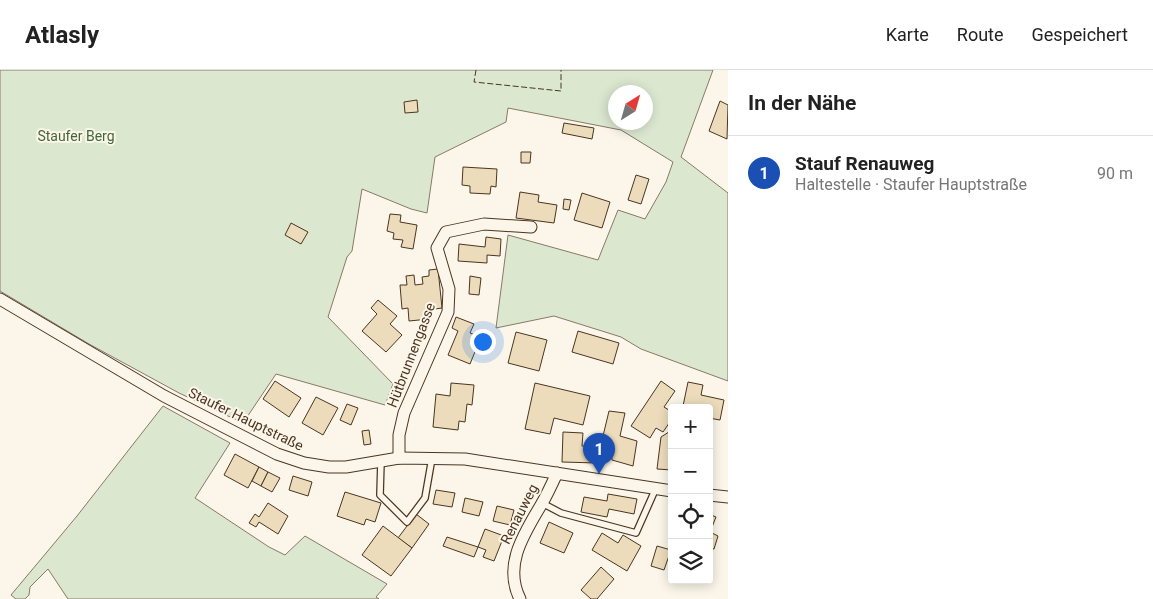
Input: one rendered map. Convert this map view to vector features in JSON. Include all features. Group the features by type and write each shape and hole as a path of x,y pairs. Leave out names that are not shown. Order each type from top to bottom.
{"street":[{"name":"Hütbrunnengasse","path":"399,458 399,435 404,414 448,312 449,289 437,248 446,232 484,224 531,227"},
{"name":"Staufer Hauptstraße","path":"0,299 164,396 277,454 304,463 329,467 399,458 482,461 668,490"},
{"name":"Renauweg","path":"520,599 514,588 515,555 526,528 542,503 557,473"},
{"path":"713,495 728,497"}],"lane":[{"path":"381,461 380,495 406,522 425,498 432,458"},
{"path":"542,503 561,513 636,533 656,488"}],"green space":[{"name":"Staufer Berg","path":"0,70 713,70 681,157 728,193 728,381 641,349 621,337 554,316 496,328 508,235 598,260 618,210 645,219 666,182 673,162 621,130 653,130 653,85 608,85 608,127 508,108 506,122 435,157 427,213 411,209 362,189 352,251 347,257 328,317 393,384 385,405 276,374 243,423 179,393 89,344 0,291"},
{"path":"163,406 230,443 195,498 269,547 285,555 305,536 387,584 376,597 379,599 68,599 48,569 30,587 29,595 25,599 16,599 11,595 77,516"}],"building":[{"path":"417,100 418,112 405,113 404,102"},
{"path":"720,101 728,105 727,139 709,131"},
{"path":"564,123 594,128 592,139 562,133"},
{"path":"521,152 531,152 530,163 521,163"},
{"path":"463,167 497,169 496,187 491,186 490,194 470,193 470,186 462,185"},
{"path":"636,175 649,179 641,204 628,200"},
{"path":"520,192 539,195 538,202 557,205 554,223 516,218"},
{"path":"582,193 610,202 602,228 574,220"},
{"path":"564,199 571,200 569,210 563,209"},
{"path":"390,214 401,215 400,222 417,225 413,249 401,247 403,240 393,239 394,233 387,231"},
{"path":"291,223 308,232 301,244 285,235"},
{"path":"486,237 501,239 500,256 487,255 487,263 458,261 459,244 485,247"},
{"path":"438,269 442,308 428,310 429,319 409,321 408,308 402,309 400,285 407,285 406,276 414,275 415,285 423,284 422,277 429,276 429,270"},
{"path":"470,276 481,278 479,295 469,294"},
{"path":"378,300 397,316 390,324 402,335 386,352 362,331 377,314 371,308"},
{"path":"456,317 474,324 470,333 481,337 470,364 448,355 458,331 452,328"},
{"path":"578,331 619,343 613,364 572,352"},
{"path":"516,332 547,340 539,371 508,363"},
{"path":"275,381 301,398 289,417 263,399"},
{"path":"661,381 675,391 664,407 668,410 668,425 663,432 656,428 650,438 631,426"},
{"path":"688,382 703,385 701,395 724,400 720,420 713,419 713,404 683,404"},
{"path":"451,383 474,385 472,405 467,404 465,422 459,421 458,430 433,427 436,394 450,396"},
{"path":"535,383 590,396 583,425 554,418 550,434 525,429"},
{"path":"316,397 338,408 323,435 302,423"},
{"path":"347,404 358,408 351,425 340,420"},
{"path":"609,411 625,413 620,436 637,441 633,466 612,460 610,440 603,436"},
{"path":"369,430 371,444 364,445 362,431"},
{"path":"563,432 583,433 582,446 598,447 597,463 562,462"},
{"path":"668,433 668,470 657,469 661,437"},
{"path":"235,454 259,467 248,488 224,475"},
{"path":"259,467 268,472 261,486 252,481"},
{"path":"268,472 280,478 272,492 261,486"},
{"path":"293,476 312,482 308,496 289,490"},
{"path":"436,490 455,493 452,507 433,504"},
{"path":"345,492 381,503 375,522 366,519 364,525 337,516"},
{"path":"608,494 637,499 634,514 609,509 607,517 581,512 584,497 607,501"},
{"path":"465,498 483,502 479,516 462,512"},
{"path":"268,503 288,516 278,534 259,522 256,527 249,523 255,514 259,517"},
{"path":"497,506 514,510 510,525 493,521"},
{"path":"416,514 429,524 412,548 398,538"},
{"path":"549,522 573,533 564,553 540,543"},
{"path":"383,526 412,548 391,576 362,555"},
{"path":"485,529 504,536 494,561 483,557 486,550 478,547"},
{"path":"602,533 618,543 623,535 641,546 627,571 592,550"},
{"path":"713,534 718,536 713,549"},
{"path":"447,537 478,547 474,557 443,546"},
{"path":"657,546 668,549 668,559 664,570 651,566"},
{"path":"601,567 614,579 597,599 591,599 581,590"}],"fence":[{"path":"476,70 474,82 561,91 561,70"}],"place":[{"name":"Stauf Renauweg","path":"599,474"}]}
